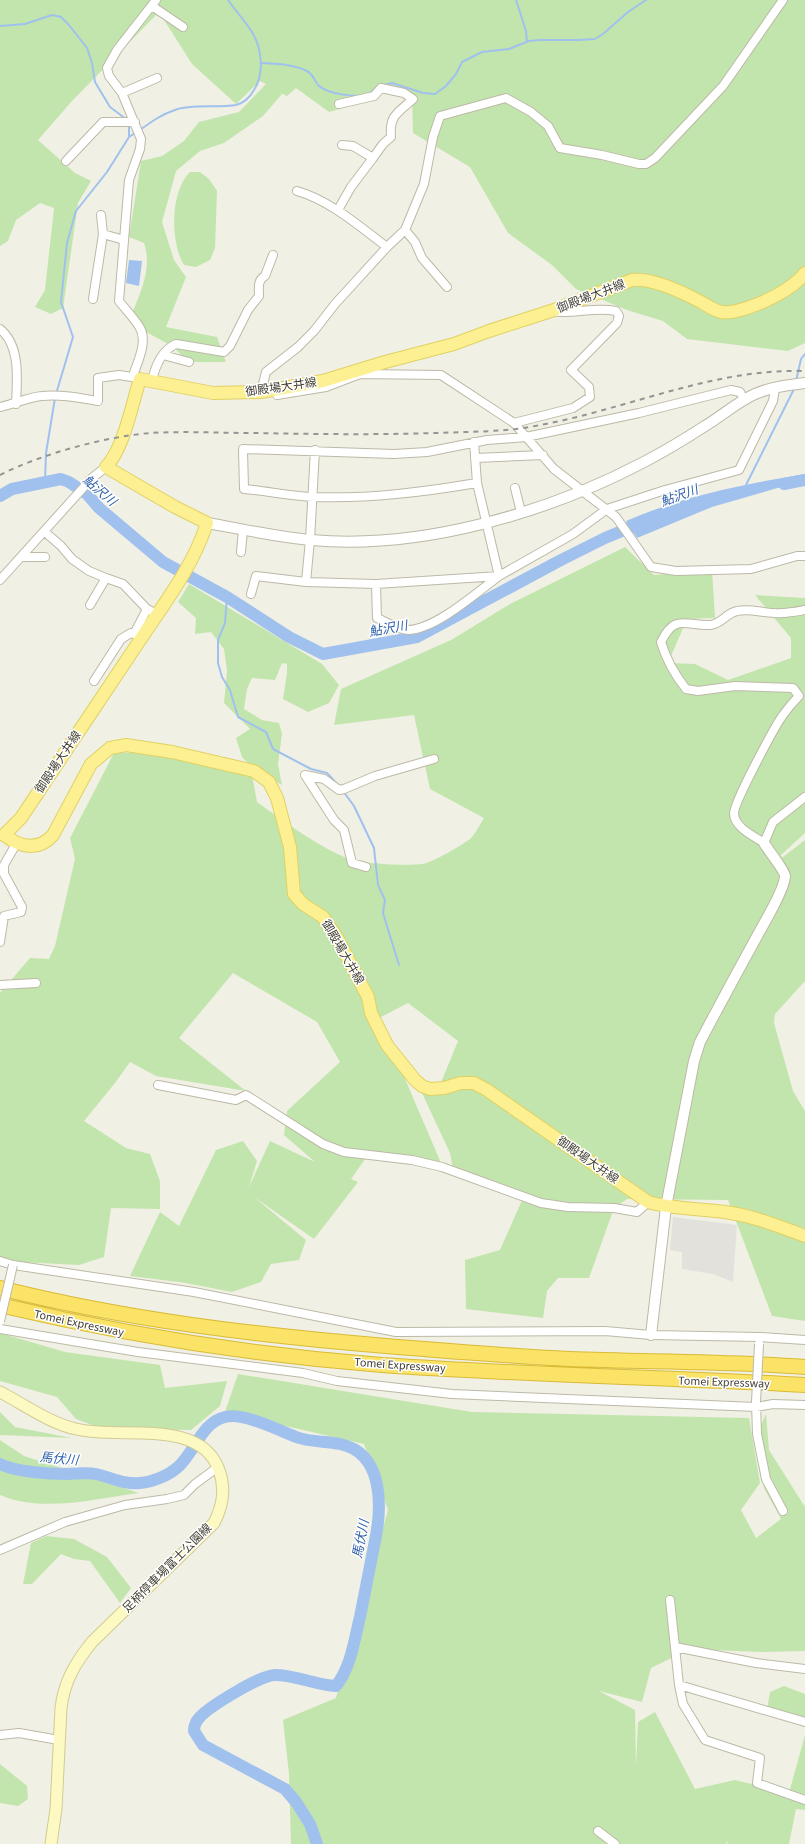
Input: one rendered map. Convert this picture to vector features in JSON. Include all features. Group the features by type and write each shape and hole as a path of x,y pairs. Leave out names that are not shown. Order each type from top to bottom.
{"highway":[{"name":"Tomei Expressway","path":"0,1288 101,1310 210,1328 288,1338 441,1351 569,1358 709,1361 805,1367"},
{"name":"Tomei Expressway","path":"0,1305 118,1331 208,1346 298,1357 381,1365 496,1372 805,1385"}],"main road":[{"name":"御殿場大井線","path":"142,379 212,393 261,392 323,382 385,362 454,344 551,311 625,282 640,279 670,288 721,312 731,311 763,302 782,293 805,273"},
{"path":"142,379 119,445 111,461 106,466 175,508 208,523"},
{"name":"御殿場大井線","path":"208,523 201,542 190,562 152,612 21,818 2,835 16,844 34,846 46,844 53,835 91,764 110,748 126,745 172,752 254,771 269,782 277,798 290,847 294,894 303,904 323,917 337,938 368,997 371,1013 387,1045 415,1080 422,1086 430,1089 444,1088 460,1083 474,1083 487,1090 594,1166 648,1202 666,1207 730,1213 758,1219 805,1236"},
{"name":"足柄停車場富士公園線","path":"0,1392 55,1422 77,1429 101,1433 169,1435 186,1438 198,1444 211,1454 222,1479 223,1503 214,1523 92,1642 77,1661 63,1692 56,1809 51,1844"}],"street":[{"path":"783,0 723,86 655,158 646,164 639,164 602,155 560,148 548,126 531,112 506,98 440,116 432,137 424,184 405,230 387,247 335,304 314,331 298,348 266,372 261,392 277,395 326,387 360,374 441,375 514,423 554,469 616,518 651,567 676,571 751,569 797,556 805,556"},
{"path":"142,379 141,329 119,301 129,180 140,149 141,140 122,93 109,76 107,68 117,50 154,3 182,27"},
{"path":"122,93 156,78"},
{"path":"338,210 351,187 383,144 391,137 390,126 392,119 412,99 404,93 381,88 374,96 339,104"},
{"path":"66,161 103,122 135,124"},
{"path":"342,145 353,146 373,158"},
{"path":"297,191 312,195 338,210 387,247"},
{"path":"93,299 103,234 101,215"},
{"path":"405,230 415,242 422,258 447,287"},
{"path":"103,234 124,240"},
{"path":"0,407 16,404 41,396 62,395 98,401 98,378 116,375 142,379 154,371 169,347 176,344 224,352 230,346 248,310 259,296 258,285 261,278 265,276 273,255"},
{"path":"514,423 573,408 590,397 589,387 571,370 617,323 619,316 616,310 603,308 564,314 551,311"},
{"path":"0,329 8,335 14,354 17,377 16,404"},
{"path":"163,355 189,362"},
{"path":"208,523 310,540 382,541 486,523 582,491 644,462 757,393 805,383"},
{"path":"376,584 377,618 402,629 408,630 423,627 436,621 499,576 573,534 607,510 665,490 738,470 781,387"},
{"path":"477,483 428,491 374,496 313,497 244,489 244,449 315,450 394,454 427,452 474,442 526,437 639,413 676,402 732,390 740,392 744,400"},
{"path":"474,442 477,483 499,576"},
{"path":"306,582 313,497 315,450"},
{"path":"475,458 543,455"},
{"path":"0,580 23,557 92,478 106,466"},
{"path":"516,488 521,512"},
{"path":"241,552 244,530"},
{"path":"45,532 61,546 72,559 89,571 123,584 152,612 134,634 131,633 121,639 94,681"},
{"path":"23,557 45,557"},
{"path":"251,594 256,576 306,582 376,584 499,576"},
{"path":"90,605 106,578"},
{"path":"651,1335 666,1207 694,1061 700,1042 769,913 785,876 782,869 770,854 764,843 745,831 737,822 734,814 741,794 783,716 799,696 793,688 735,686 698,691 686,689 677,677 664,652 661,642 666,630 680,622 711,625 722,621 728,614 736,611 750,610 774,614 805,610"},
{"path":"366,867 352,864 344,830 334,820 305,775 324,779 342,789 375,776 434,759"},
{"path":"764,843 773,822 805,797"},
{"path":"0,942 2,916 21,912 22,906 4,874 4,865 16,844"},
{"path":"0,985 36,983"},
{"path":"158,1085 236,1100 246,1095 323,1144 344,1152 412,1160 442,1167 541,1203 568,1207 614,1208 637,1212 648,1202"},
{"path":"0,1261 13,1265 194,1292 396,1332 605,1331 651,1335 759,1340 805,1340"},
{"path":"0,1321 13,1265"},
{"path":"0,1329 138,1352 303,1373 337,1381 452,1394 805,1405"},
{"path":"759,1340 756,1404 757,1434 766,1479 783,1510"},
{"path":"0,1550 65,1522 125,1505 184,1495 195,1484 218,1467"},
{"path":"670,1600 679,1685 683,1704 705,1740 760,1758 757,1783 805,1800"},
{"path":"675,1648 756,1663 805,1669"},
{"path":"679,1685 805,1722"},
{"path":"0,1735 19,1734 59,1740"},
{"path":"598,1831 615,1844"}],"green space":[{"path":"0,0 805,0 805,343 788,351 687,339 663,321 627,310 576,289 552,265 508,233 470,167 413,133 412,99 383,89 371,100 329,112 296,88 287,96 279,92 282,94 263,116 224,143 200,151 176,171 162,222 174,260 186,277 166,327 217,337 226,362 189,362 172,346 146,332 133,311 143,286 147,260 144,243 129,237 141,161 162,156 184,141 199,122 239,112 266,84 260,81 236,104 192,64 159,12 72,101 38,140 75,173 91,181 78,203 63,308 51,314 35,307 45,290 54,208 40,203 16,220 8,241 0,246"},
{"path":"190,172 200,172 209,179 217,191 215,248 210,260 196,267 184,265 179,255 174,230 174,217 179,191 183,181"},
{"path":"625,547 654,575 712,570 715,618 687,619 668,663 695,664 728,680 791,658 791,638 755,595 805,598 805,833 780,856 783,857 805,840 805,981 775,1014 774,1023 793,1091 805,1111 805,1321 772,1316 728,1200 627,1199 614,1208 589,1278 558,1278 547,1291 543,1318 466,1309 465,1260 500,1250 523,1198 492,1190 453,1169 450,1153 422,1093 440,1085 458,1041 408,1003 379,1018 441,1163 368,1155 351,1179 358,1182 314,1239 254,1197 306,1240 299,1260 271,1264 261,1282 232,1292 186,1283 130,1276 160,1212 179,1226 216,1150 243,1141 257,1161 249,1187 270,1141 315,1162 284,1135 287,1111 340,1062 317,1022 233,973 179,1038 246,1091 156,1076 130,1062 84,1121 126,1148 150,1154 160,1181 160,1209 111,1208 104,1257 79,1265 21,1262 0,1257 0,993 30,958 49,959 55,946 75,859 70,838 114,753 150,752 252,775 257,802 302,834 339,854 357,861 376,863 407,865 428,863 462,845 471,838 484,818 430,789 414,715 334,725 341,689 451,640 510,604"},
{"path":"189,584 322,664 339,685 329,703 308,712 283,699 287,664 282,663 275,680 252,678 247,689 244,709 262,720 279,723 282,734 278,764 282,785 255,770 242,757 236,738 250,729 224,703 227,671 224,649 211,632 195,634 196,618 178,602"},
{"path":"0,1333 65,1352 160,1365 165,1388 227,1381 220,1406 191,1430 103,1429 76,1419 57,1397 0,1381"},
{"path":"238,1374 472,1412 749,1418 760,1483 741,1510 756,1538 781,1519 764,1488 757,1434 766,1414 769,1450 805,1507 805,1651 760,1652 690,1649 651,1668 642,1702 599,1691 635,1710 636,1767 638,1722 655,1712 695,1789 735,1780 789,1793 805,1735 805,1810 796,1809 789,1844 727,1844 728,1841 725,1844 291,1844 289,1774 283,1720 336,1698 388,1510 364,1444 225,1412"},
{"path":"0,1412 15,1427 72,1438 0,1435"},
{"path":"0,1440 24,1456 139,1493 87,1501 51,1504 16,1500 0,1495"},
{"path":"46,1536 74,1539 107,1557 131,1588 120,1603 90,1561 74,1559 61,1554 32,1584 23,1584 31,1543"},
{"path":"784,1686 805,1694 805,1719 767,1710 770,1692"},
{"path":"0,1764 27,1786 28,1799 18,1806 0,1803"}],"shaded area":[{"path":"673,1217 737,1225 733,1282 713,1274 682,1269 682,1252 670,1250"}],"water":[{"path":"129,260 142,261 139,286 126,283"},
{"path":"805,474 805,480 712,507 637,538 626,521 669,505 714,492"}],"waterway":[{"path":"140,130 161,116 181,108 236,105 244,101 252,93 260,76 261,68 261,60 257,43 250,29 228,0"},
{"path":"516,0 526,31 527,42"},
{"path":"384,85 392,83 423,93 435,94 446,86 456,74 462,62 482,52 509,49 529,41 595,39 628,12 646,0"},
{"path":"0,26 25,24 52,15 61,17 87,48 92,63 95,82 110,107 126,119"},
{"path":"261,63 296,67 307,71 311,74 318,85 335,93 356,96 363,95 368,94 378,86"},
{"path":"129,125 129,137"},
{"path":"56,394 73,337 61,302 67,243 76,211 107,172 129,137 135,133"},
{"path":"796,381 801,359 805,354"},
{"path":"746,485 795,387"},
{"path":"45,482 46,453 55,398"},
{"name":"鮎沢川","path":"0,496 12,489 61,479 69,482 87,494 99,508 163,562 227,597 289,637 323,654 417,637 561,560 605,538 646,521"},
{"name":"鮎沢川","path":"784,484 805,480"},
{"path":"227,597 225,623 218,640 218,663 222,677 230,690 238,717 266,732 273,749 311,769 327,773 339,786"},
{"path":"343,791 354,806 374,848 378,885 385,900 383,913 399,965"},
{"name":"馬伏川","path":"0,1464 15,1469 33,1472 60,1474 93,1473 128,1483 155,1480 170,1473 178,1467 210,1425 217,1420 232,1416 251,1419 301,1439 340,1444 354,1449 365,1458 377,1483 379,1513 373,1551 354,1644 349,1662 341,1679 336,1686 283,1675 268,1676 248,1685 214,1706 199,1719 194,1729 203,1745 285,1789 296,1802 310,1824 317,1844"}],"railway":[{"path":"0,475 16,467 53,454 113,438 132,435 176,432 388,434 495,431 552,423 695,385 731,377 768,372 805,371"}]}
